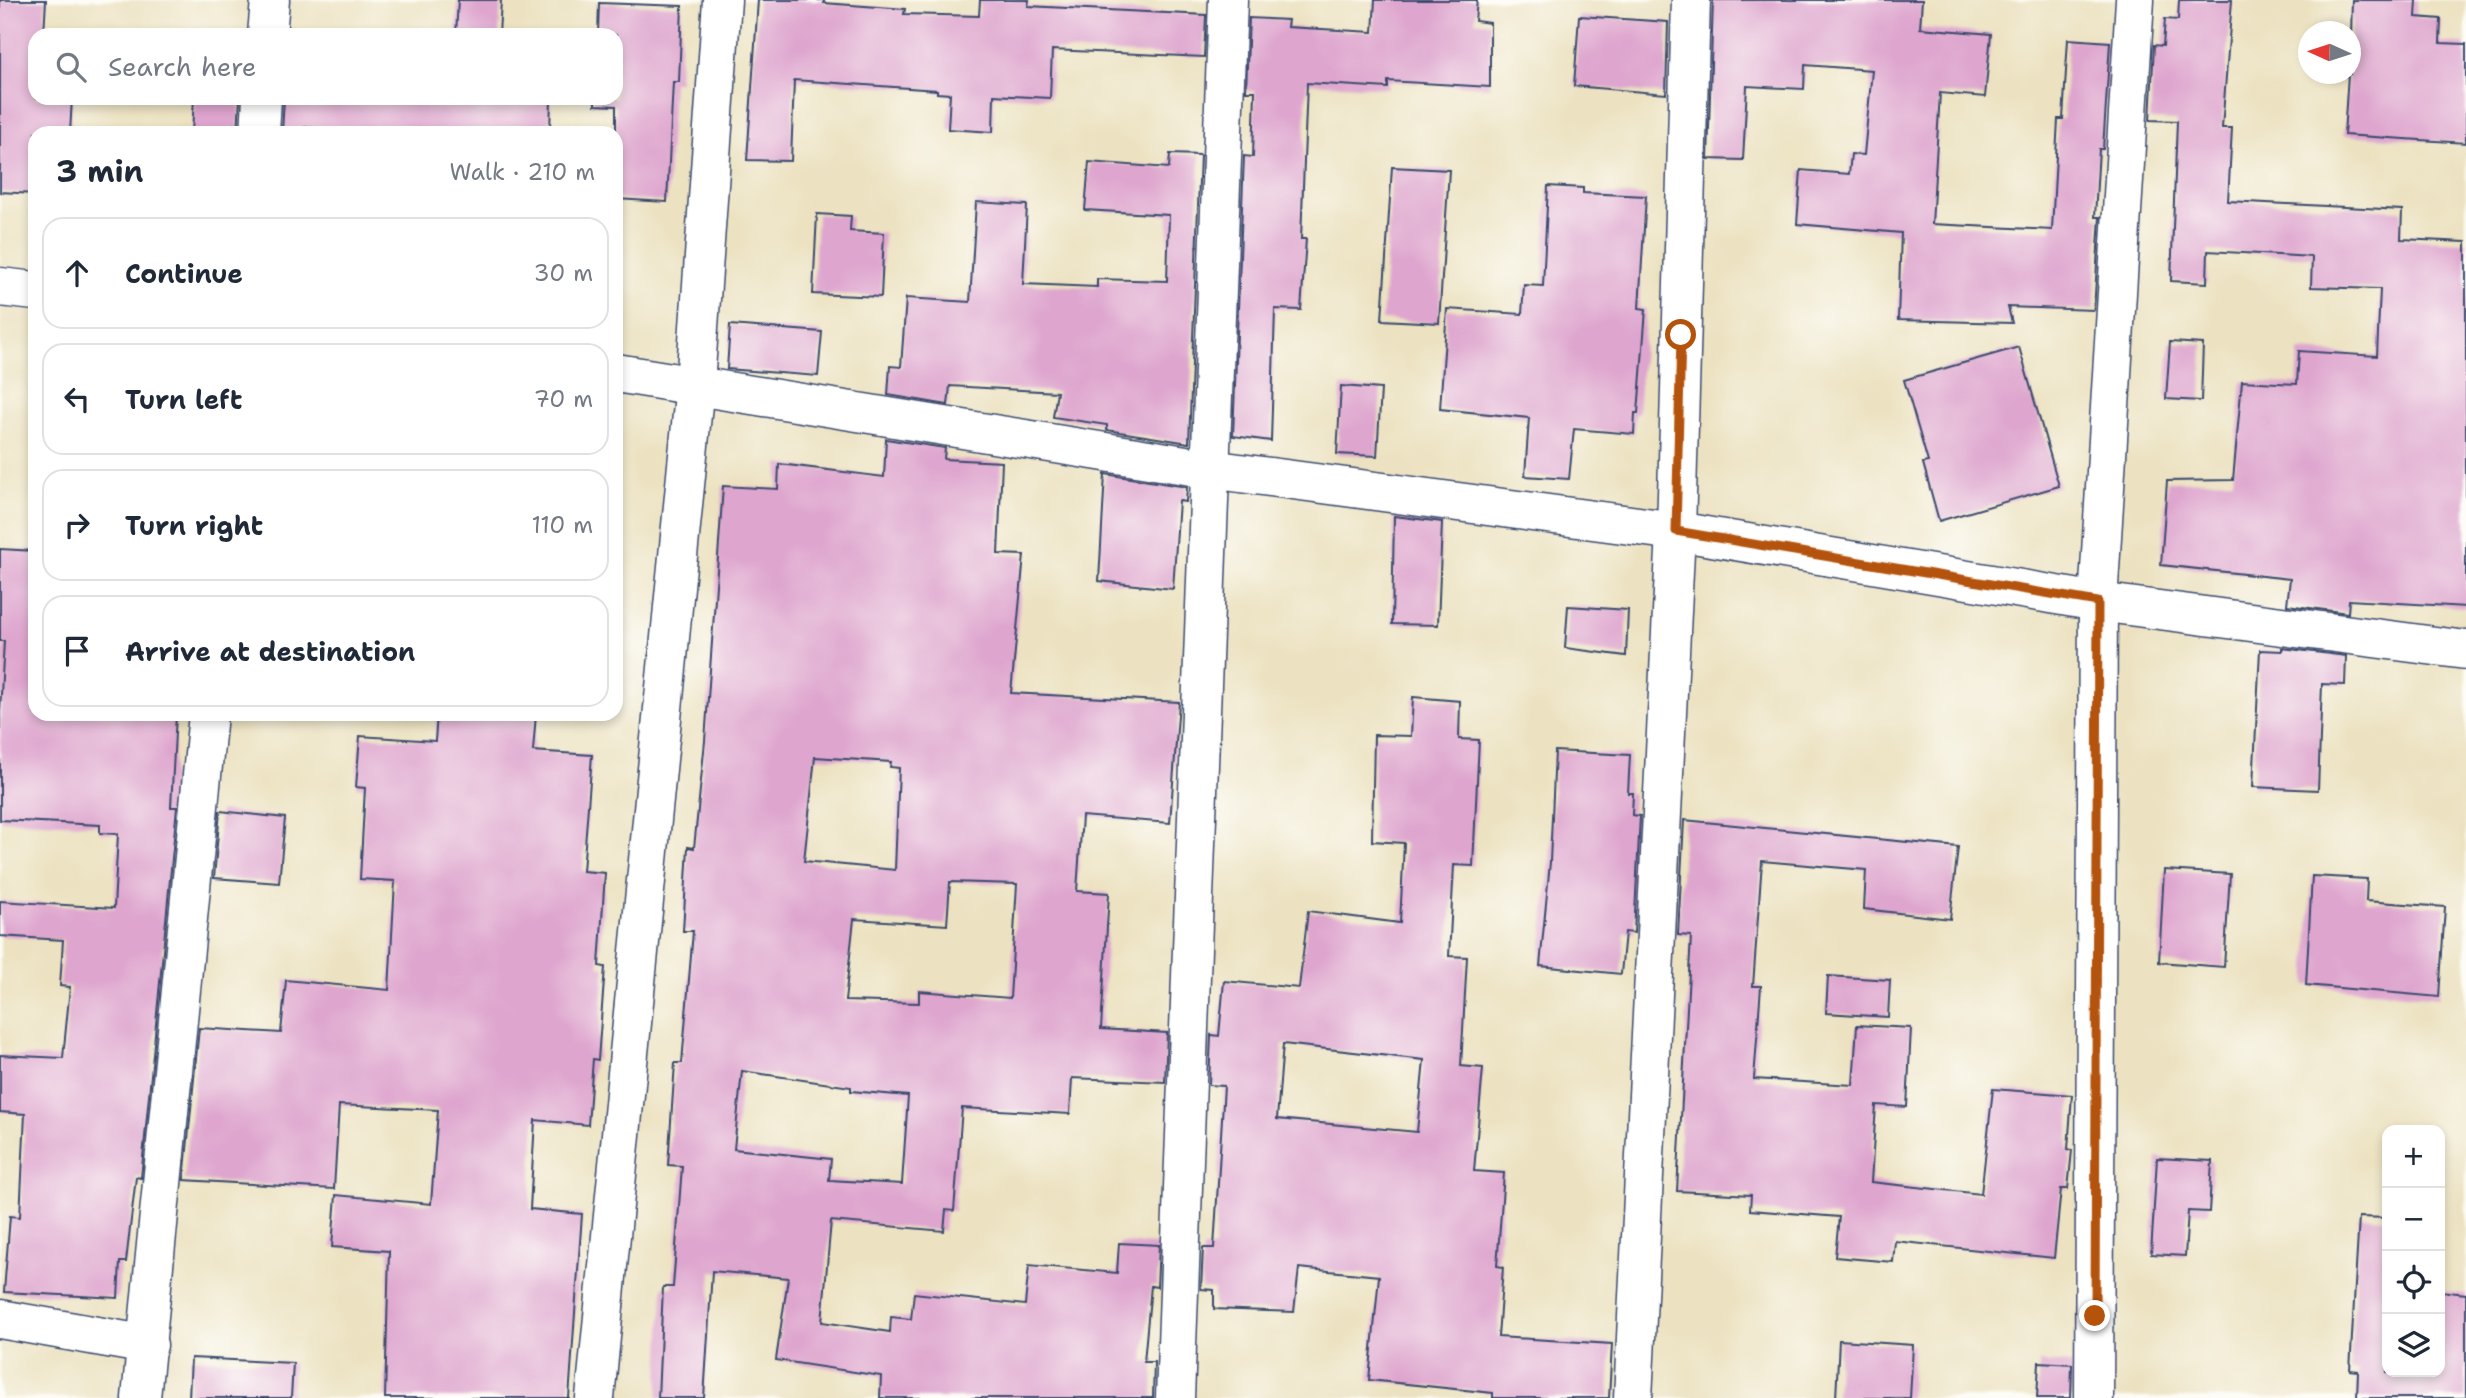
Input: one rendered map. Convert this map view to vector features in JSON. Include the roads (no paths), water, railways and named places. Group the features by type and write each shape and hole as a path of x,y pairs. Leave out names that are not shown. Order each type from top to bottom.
{"street":[{"path":"268,28 270,0"},
{"path":"595,1398 695,384 722,0"},
{"path":"1175,1398 1228,0"},
{"path":"1633,1398 1676,531 1691,0"},
{"path":"2094,1398 2098,602 2135,0"},
{"path":"260,126 262,105"},
{"path":"0,286 28,290"},
{"path":"623,374 1210,469 1676,531 2098,602 2466,650"},
{"path":"141,1398 207,721"},
{"path":"0,1319 148,1345"}]}
